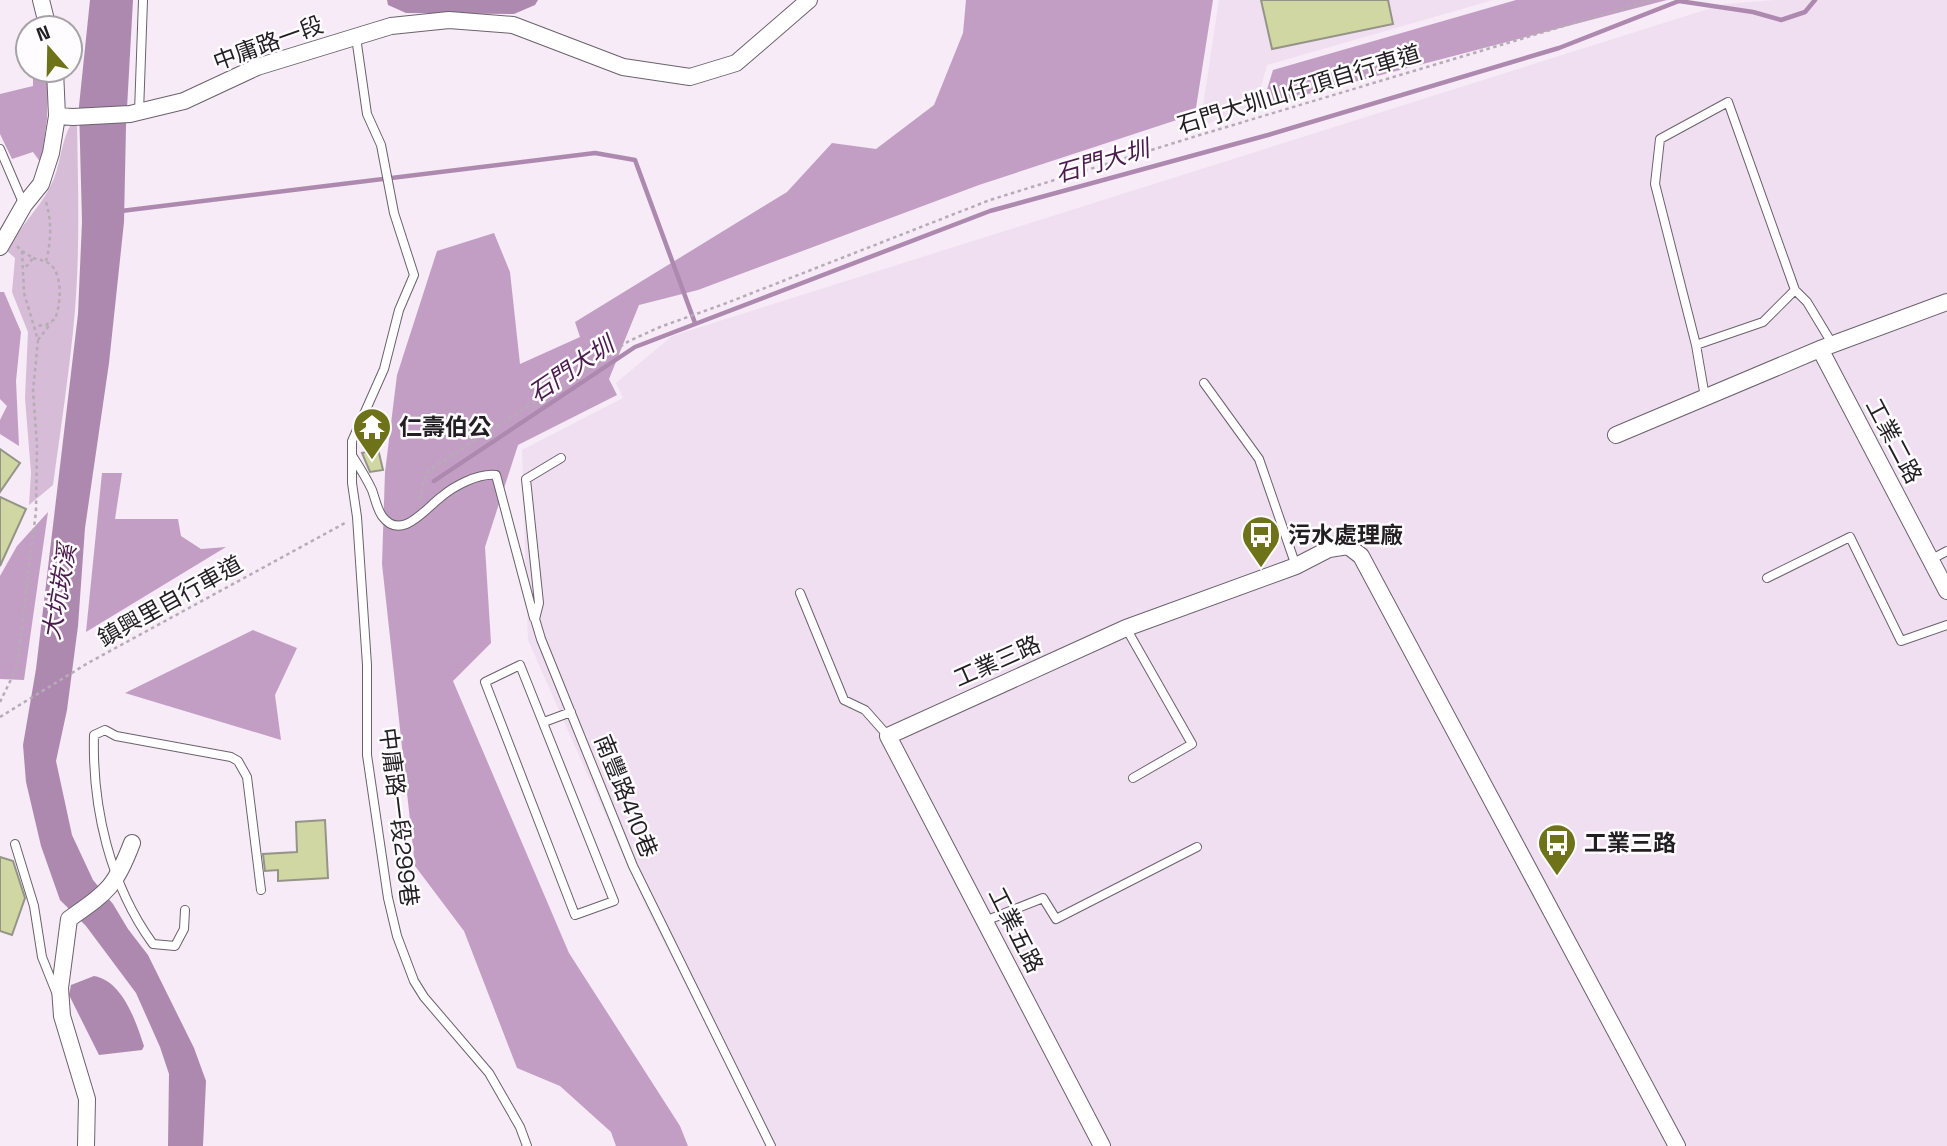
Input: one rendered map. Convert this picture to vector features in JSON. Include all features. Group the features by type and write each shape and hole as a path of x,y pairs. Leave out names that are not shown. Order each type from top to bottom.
{"street":[{"name":"中庸路一段","path":"65,117 135,113 184,101 257,66 391,26 449,20 513,25 623,67 690,77 736,64 810,0"},
{"path":"4,241 24,205 41,184 65,117 58,84"},
{"path":"1616,435 1826,347 1947,302"},
{"name":"工業二路","path":"1826,347 1947,591"},
{"name":"工業三路","path":"888,736 1126,628 1296,566 1329,549 1348,546 1361,556 1677,1146"},
{"name":"工業五路","path":"888,736 1102,1146"},
{"path":"86,1146 87,1099 62,1016 61,1004 61,966 68,919 107,891 117,877 132,843"}],"lane":[{"path":"135,113 143,0"},
{"name":"中庸路一段299巷","path":"356,37 367,114 381,145 394,214 414,275 399,310 384,369 352,441 352,482 357,517 367,665 367,755 388,898 397,936 414,981 424,997 489,1073 520,1127 527,1146"},
{"path":"1705,397 1696,345 1655,184 1660,139 1728,102 1796,290 1807,302 1826,347"},
{"path":"0,149 24,205"},
{"path":"1696,345 1763,322 1796,290"},
{"path":"1204,383 1259,459 1296,566"},
{"path":"352,454 368,481 381,515 389,523 402,526 422,514 459,484 489,474 496,475 526,594 535,619"},
{"name":"南豐路410巷","path":"561,458 526,479 539,603 535,619 541,639 633,866 771,1146"},
{"path":"1768,578 1850,537 1901,641 1947,625"},
{"path":"1930,560 1947,551"},
{"path":"800,593 844,700 865,710 888,736"},
{"path":"1126,628 1192,744 1133,778"},
{"path":"520,665 544,722 614,901 575,915 485,682 520,665"},
{"path":"544,722 570,712"},
{"path":"185,910 184,929 175,946 153,944 143,930 117,877 107,845 97,794 94,735 105,730 116,736 231,757 238,761 247,777 261,890"},
{"path":"15,844 34,906 42,957 61,1004"},
{"path":"985,921 1043,898 1056,919 1197,847"}],"path":[{"name":"石門大圳山仔頂自行車道","path":"422,514 420,504 423,484 429,470 629,341 660,327 990,200 1651,0"},
{"path":"41,184 50,215 49,251 46,261"},
{"path":"4,241 33,258 46,261 55,271 60,289 57,316 38,340"},
{"path":"0,702 17,667 36,511 37,445 33,391 38,340 24,293 22,251"},
{"path":"24,267 29,265 33,258"},
{"path":"35,326 51,323"},
{"name":"鎮興里自行車道","path":"0,717 88,663 357,517"}],"shaded area":[{"path":"966,0 1213,0 1195,114 979,185 698,290 639,305 609,379 617,395 518,445 485,547 491,643 453,681 569,953 680,1126 688,1146 616,1146 611,1132 560,1086 517,1068 464,931 415,866 382,564 385,472 397,375 437,251 494,233 510,272 520,364 580,337 575,322 787,192 832,143 876,149 934,105 963,33"},
{"path":"1219,0 1493,0 1267,65 1255,109 1200,126"},
{"path":"1516,0 1667,0 1262,106 1273,70"},
{"path":"1775,0 1947,0 1947,1146 768,1146 646,907 528,640 522,450 623,398 616,383 672,336 1724,4"},
{"path":"48,84 47,119 41,163 33,152 12,159 0,134 0,94"},
{"path":"77,123 78,263 68,375 53,485 29,505 31,473 25,398 28,332 12,292 15,258 7,251 50,187 67,131 71,124"},
{"path":"0,292 4,292 21,332 16,381 19,446 0,434 0,420 7,406 0,399"},
{"path":"102,473 122,473 115,519 178,519 181,536 201,549 226,547 86,632"},
{"path":"48,512 24,680 0,679 0,576 17,546"},
{"path":"253,630 297,648 275,695 281,740 125,693"}],"water":[{"name":"大坑崁溪","path":"90,0 133,0 124,222 109,363 85,528 78,626 67,710 56,761 72,835 93,880 148,955 194,1048 206,1081 203,1146 168,1146 169,1074 160,1047 136,993 86,926 60,900 41,846 26,782 23,745 36,669 78,314 82,222 79,106 81,84 84,84"},
{"path":"387,0 538,0 535,5 514,14 406,13 388,5"},
{"path":"94,976 113,986 127,1004 144,1046 142,1050 99,1055 69,995 71,985"}],"building":[{"path":"1261,0 1388,0 1393,24 1272,49"},
{"path":"0,449 20,463 0,492"},
{"name":"仁壽伯公","path":"378,449 383,470 370,472 362,453"},
{"path":"0,497 26,509 0,566"},
{"path":"325,820 328,878 278,881 278,870 265,871 263,854 297,852 296,822"},
{"path":"0,857 13,861 25,898 12,935 0,931"}],"waterway":[{"name":"石門大圳","path":"434,481 635,347 990,211 1268,135 1559,48 1679,1 1753,12 1781,20 1805,12 1815,0"},
{"path":"121,211 595,153 635,160 695,323"}],"place":[{"name":"仁壽伯公","path":"372,461"},
{"name":"污水處理廠","path":"1261,569"},
{"name":"工業三路","path":"1557,877"}]}
